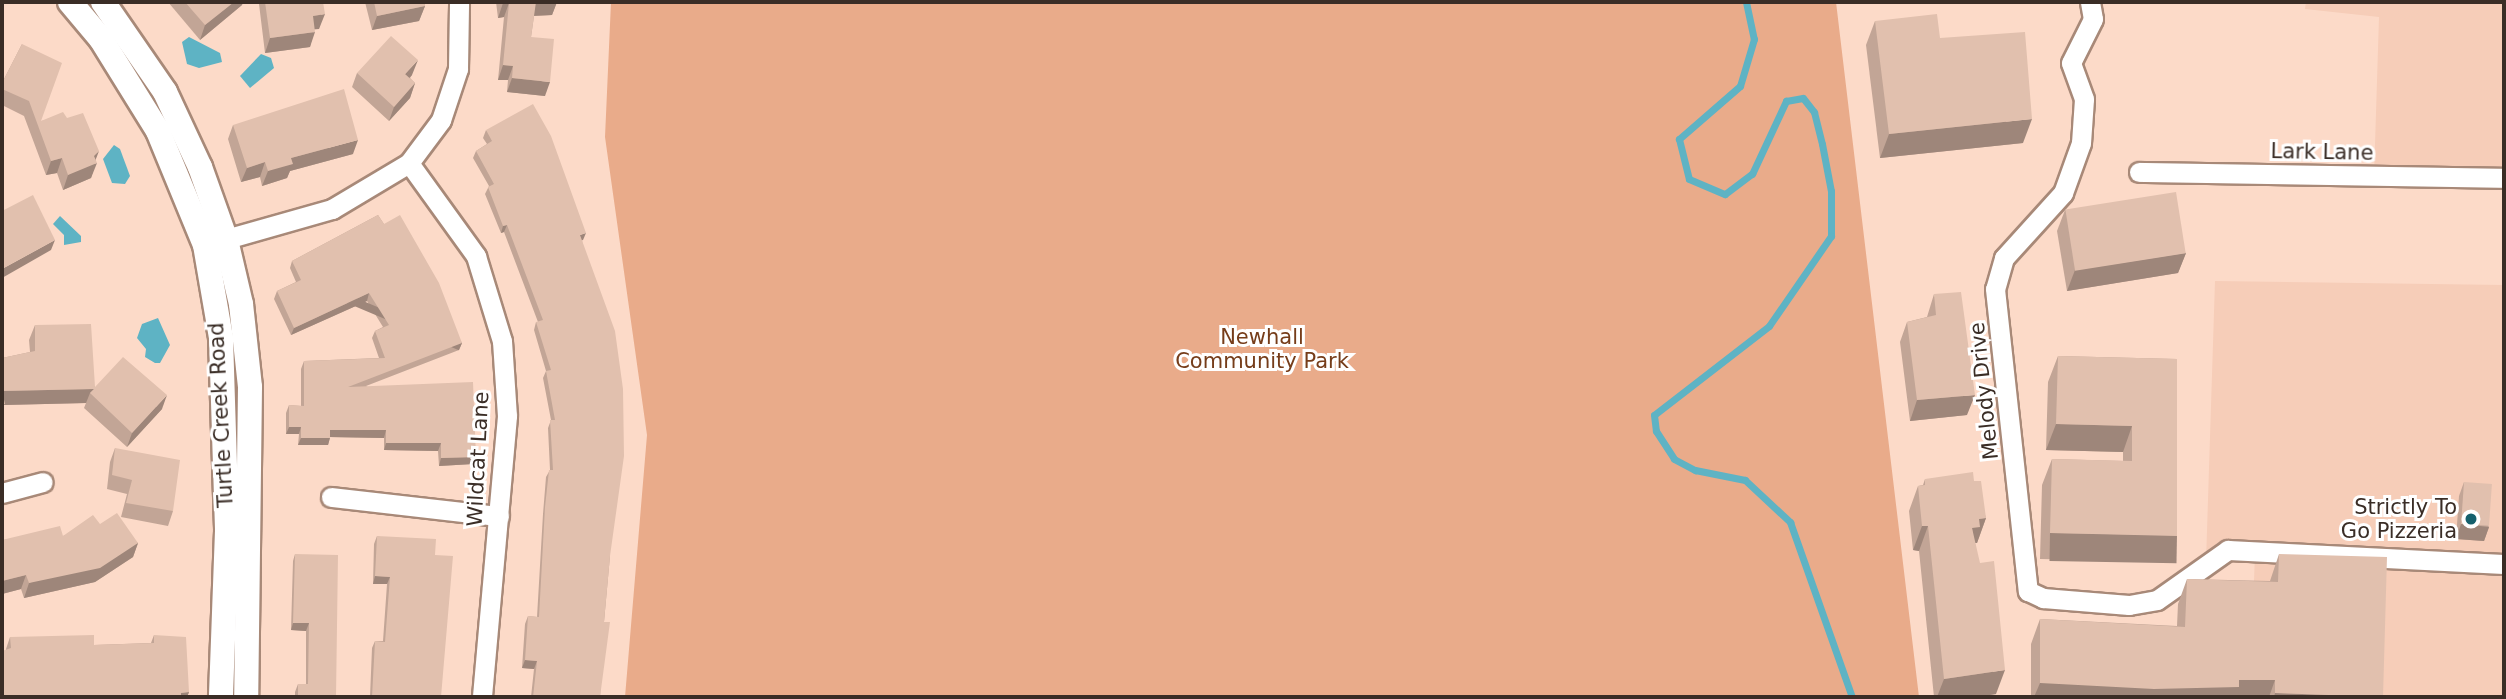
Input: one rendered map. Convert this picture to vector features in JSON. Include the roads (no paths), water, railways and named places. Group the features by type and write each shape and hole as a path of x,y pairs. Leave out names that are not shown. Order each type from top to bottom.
{"street":[{"name":"Turtle Creek Road","path":"70,2 101,39 158,131 215,243 241,304 250,387 246,697"},
{"name":"Turtle Creek Road","path":"103,2 165,92 200,167 215,243 227,531 221,697"},
{"path":"215,243 332,209 409,163 441,120 458,69 459,2"},
{"name":"Melody Drive","path":"2090,2 2093,19 2071,62 2084,99 2081,144 2063,193 2004,258 1996,289 2028,591 2043,598 2129,606 2157,600 2228,550 2504,564"},
{"name":"Wildcat Lane","path":"409,163 476,256 502,341 507,416 482,697"},
{"name":"Lark Lane","path":"2139,172 2504,178"},
{"path":"2,493 43,482"},
{"path":"331,497 499,516"}],"water":[{"path":"189,37 220,53 222,62 199,68 187,64 182,42"},
{"path":"261,54 271,58 274,68 250,88 240,76"},
{"path":"114,145 120,149 130,176 125,184 112,183 103,159"},
{"path":"60,216 81,236 81,242 64,245 64,235 53,224"},
{"path":"158,318 170,345 160,363 155,363 145,357 146,349 137,338 142,324"}],"waterway":[{"path":"1746,2 1754,39 1740,86 1679,139 1689,179 1725,194 1752,174 1786,101 1803,98 1814,112 1822,144 1831,191 1831,236 1769,326 1654,415 1656,431 1674,459 1695,470 1745,480 1790,522 1852,697"}],"place":[{"name":"Strictly To Go Pizzeria","path":"2471,519"}],"park label":[{"name":"Newhall Community Park","path":"1262,349"}]}
